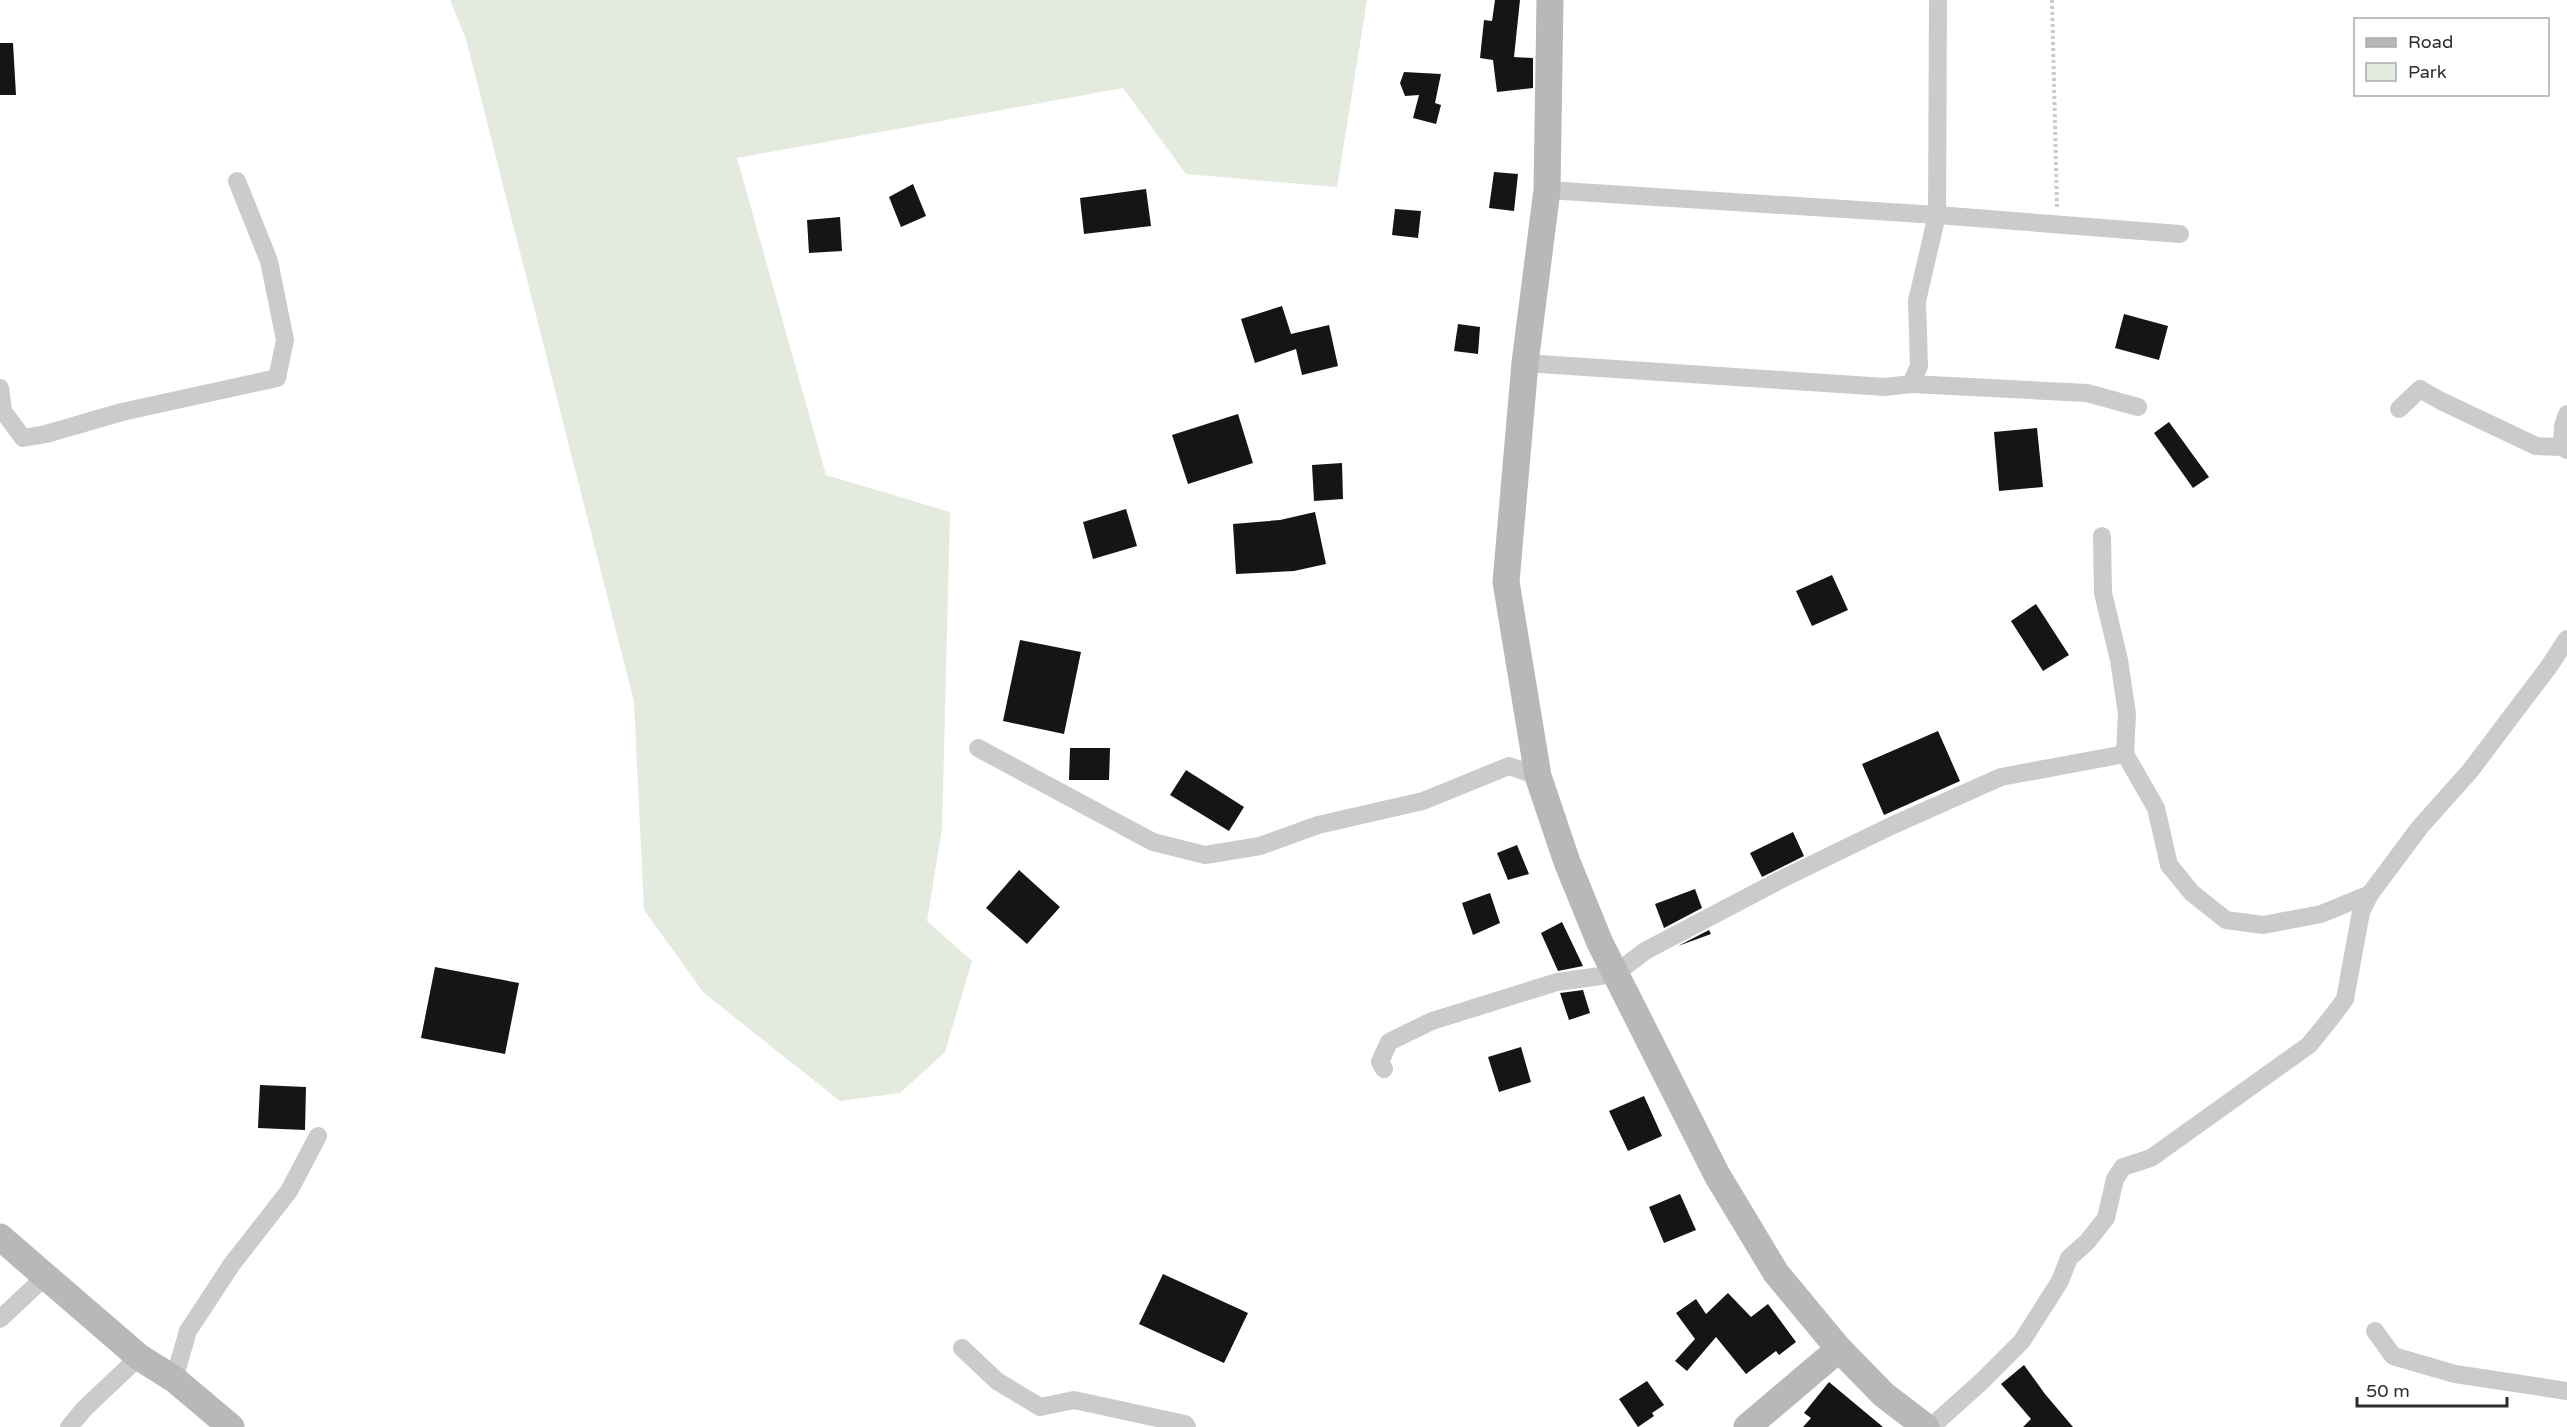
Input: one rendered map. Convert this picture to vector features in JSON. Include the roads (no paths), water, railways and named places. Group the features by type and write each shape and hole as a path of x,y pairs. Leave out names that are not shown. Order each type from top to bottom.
{"street":[{"path":"1550,0 1548,190 1525,363 1506,582 1538,776 1567,862 1615,974 1723,1185 1776,1273 1839,1349 1884,1395 1926,1427"},
{"path":"1911,384 1918,366 1917,301 1937,215 1938,0"},
{"path":"0,388 3,411 23,438 46,434 122,412 277,378 285,340 269,261 237,181"},
{"path":"1548,190 2057,223 2180,234"},
{"path":"1525,363 1885,387 1911,384 2086,393 2138,407"},
{"path":"2399,409 2420,389 2536,446 2564,448 2567,414"},
{"path":"2102,536 2103,593 2127,714 2125,754 2156,808 2169,865 2192,893 2226,920 2263,925 2286,921 2321,914 2370,894"},
{"path":"1931,1427 2022,1341 2060,1281 2069,1258 2087,1242 2106,1218 2115,1179 2123,1167 2151,1158 2309,1045 2345,999 2361,912 2370,894 2420,827 2470,771 2567,639"},
{"path":"978,748 1152,842 1205,855 1260,846 1318,825 1423,801 1509,766 1538,776"},
{"path":"1384,1069 1380,1062 1389,1042 1432,1021 1557,982 1615,974 1645,951 1780,880 1891,826 2001,777 2125,754"},
{"path":"174,1379 188,1331 232,1264 289,1191 318,1136"},
{"path":"0,1237 47,1275 139,1357 174,1379 231,1427"},
{"path":"0,1318 47,1275"},
{"path":"2375,1331 2393,1356 2455,1374 2567,1391"},
{"path":"962,1348 997,1381 1040,1407 1074,1400 1185,1424 1187,1427"},
{"path":"1747,1427 1839,1349"},
{"path":"69,1427 85,1408 139,1357"}]}
